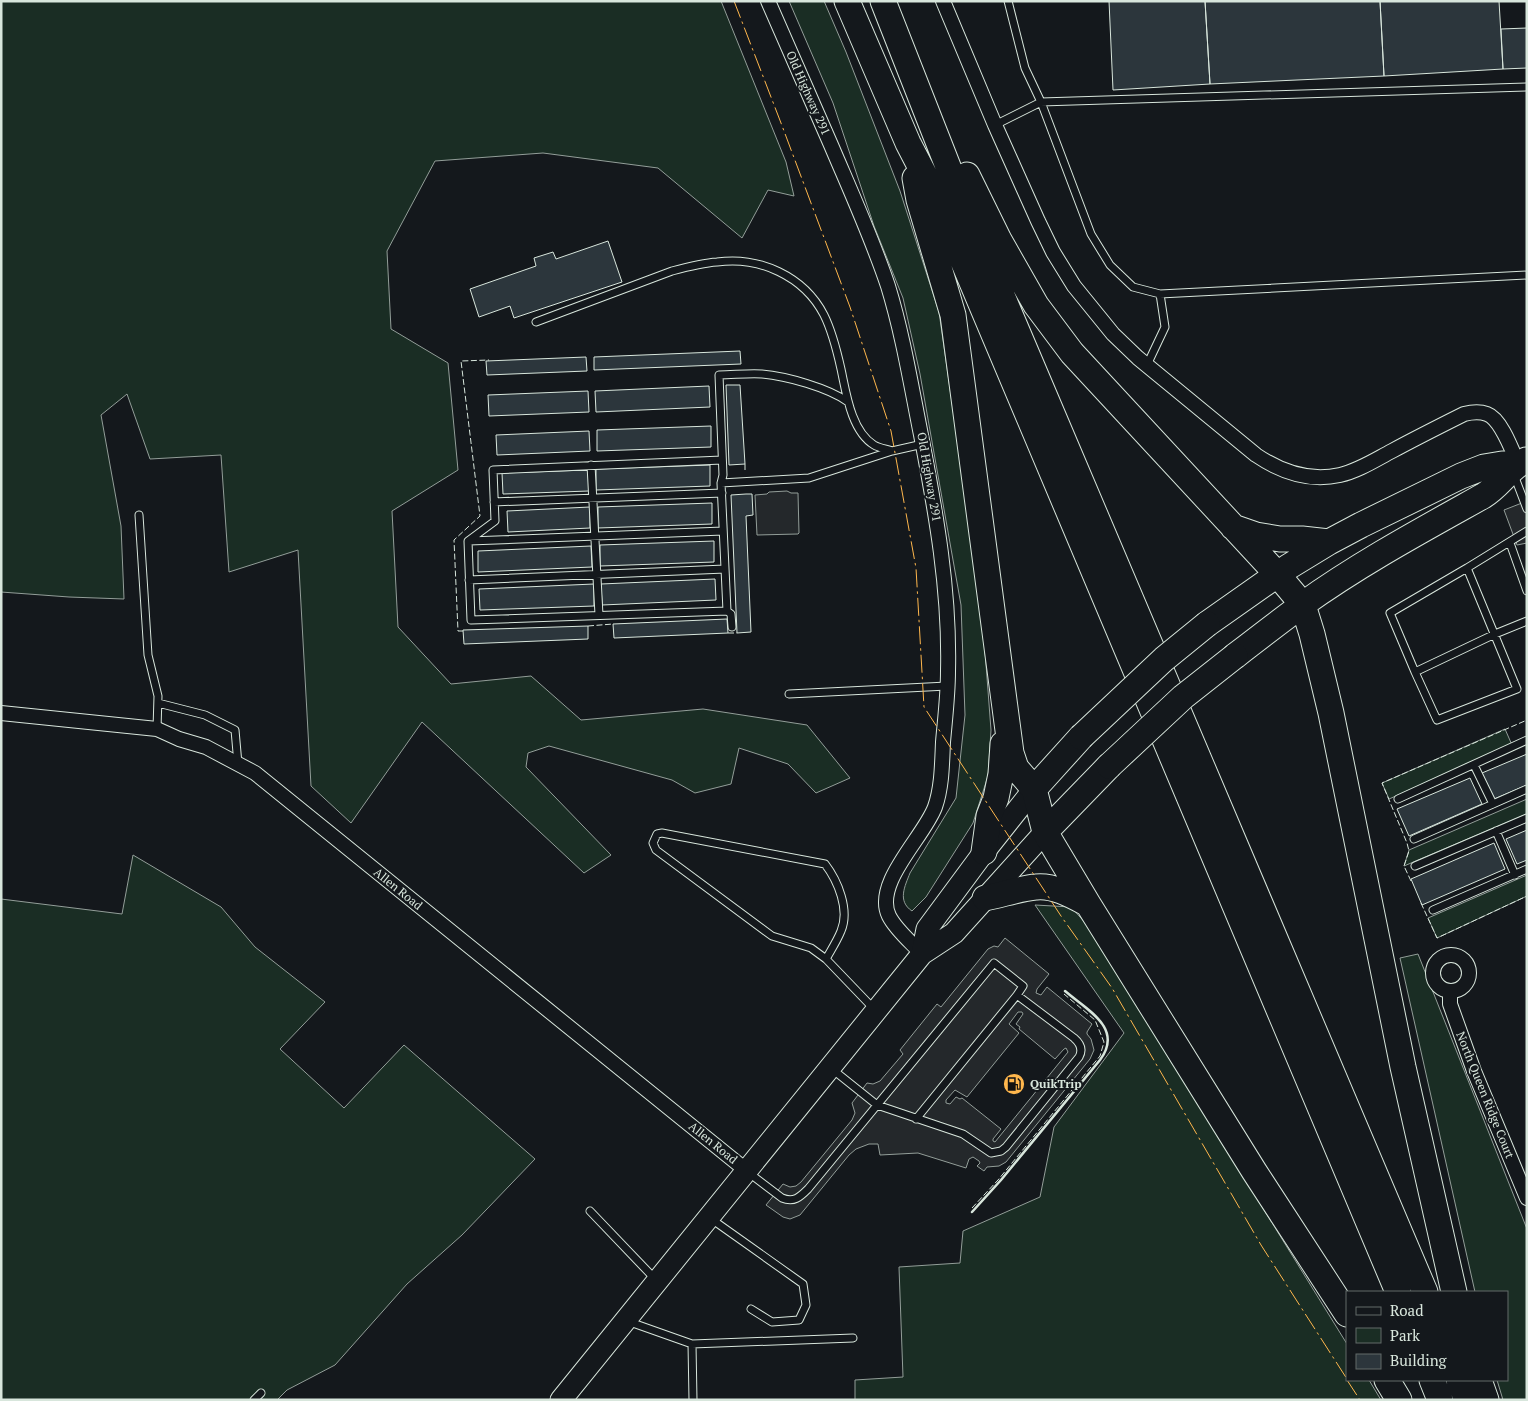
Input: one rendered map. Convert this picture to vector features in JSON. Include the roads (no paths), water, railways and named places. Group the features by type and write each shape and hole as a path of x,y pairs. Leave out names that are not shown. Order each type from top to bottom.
{"highway":[{"path":"848,1 908,143 936,197 1398,1291"},
{"path":"883,1 958,192 1425,1291"},
{"path":"911,74 977,193 999,240 1036,304 1072,353 1303,604 1317,653 1403,1067 1454,1291"},
{"path":"908,143 919,200 953,315 1011,753 1016,768 1034,789 1045,832 1088,904 1248,1162 1346,1312"},
{"path":"1034,789 1081,737 1164,659 1207,624 1277,574 1329,542 1460,476 1484,467 1519,464"},
{"path":"1045,832 1109,766 1183,698 1235,656 1303,604 1415,534 1486,494 1519,464"},
{"path":"1233,527 1256,535 1280,539 1329,542"},
{"path":"1317,653 1321,618 1330,587"},
{"path":"984,852 989,816 996,798 1001,774 1005,707"},
{"path":"985,898 1037,886 1051,888 1068,894 1088,904"},
{"path":"1388,1381 1399,1400"},
{"path":"1432,1381 1440,1400"},
{"path":"1459,1381 1467,1400"},
{"path":"1479,1381 1486,1400"}],"main road":[{"path":"922,954 927,929 1034,789"},
{"path":"561,1400 922,954 954,933 1045,832"}],"street":[{"name":"Old Highway 291","path":"768,1 856,203 885,278 906,353 936,516 944,574 948,626 947,686 940,787 935,808 897,868 888,886 886,900 887,912 892,921 922,954"},
{"path":"943,1 1038,221 1053,252 1074,286 1113,334 1147,366 1256,455 1273,467 1293,474 1316,477 1339,475 1360,468 1464,414 1476,412 1489,414 1501,427 1519,464"},
{"name":"Allen Road","path":"1,713 157,729 206,747 255,773 747,1171"},
{"name":"North Queen Ridge Court","path":"1450,992 1450,1004 1474,1071 1527,1198"}],"lane":[{"path":"1008,1 1025,68 1041,102 1091,234 1110,265 1133,287 1160,294 1527,276"},
{"path":"995,125 1041,102 1527,87"},
{"path":"536,322 672,271 719,261 754,263 770,268 788,276 803,287 824,314 839,359 848,402 857,424 874,445 892,451"},
{"path":"1147,366 1165,327 1160,294"},
{"path":"732,627 731,614 727,611 721,483 719,375 770,375 829,391 848,402"},
{"path":"721,483 809,478 892,451 923,444"},
{"path":"468,541 495,521 493,470 722,460"},
{"path":"1519,464 1527,509"},
{"path":"591,465 598,615"},
{"path":"494,502 722,493"},
{"path":"140,515 148,655 158,696 157,729"},
{"path":"468,541 723,531"},
{"path":"1467,568 1517,689 1437,720 1414,672 1390,613 1527,531"},
{"path":"468,541 471,620 727,611"},
{"path":"1510,542 1527,591"},
{"path":"469,580 725,569"},
{"path":"1414,672 1527,621"},
{"path":"789,694 947,686"},
{"path":"158,703 205,715 235,730 238,764"},
{"path":"1398,799 1527,740"},
{"path":"1474,765 1493,804"},
{"path":"1414,839 1527,790"},
{"path":"1415,866 1527,818"},
{"path":"1496,831 1515,874"},
{"path":"826,959 842,929 844,909 839,888 825,864 662,833 657,834 654,838 653,844 656,850 772,936 811,948 826,959 876,1011"},
{"path":"1433,910 1527,869"},
{"path":"747,1171 782,1198 788,1200 799,1198 994,963 1023,986 916,1119"},
{"path":"830,1067 877,1106 963,1134 989,1152 996,1153 1006,1147 1079,1058 1081,1049 1077,1041 1017,995"},
{"path":"590,1211 658,1282"},
{"path":"710,1218 803,1284 806,1305 799,1320 772,1322 751,1309"},
{"path":"626,1321 692,1344 853,1338"},
{"path":"692,1344 693,1400"},
{"path":"254,1400 261,1394"}],"place":[{"name":"QuikTrip","path":"1014,1084"}]}
